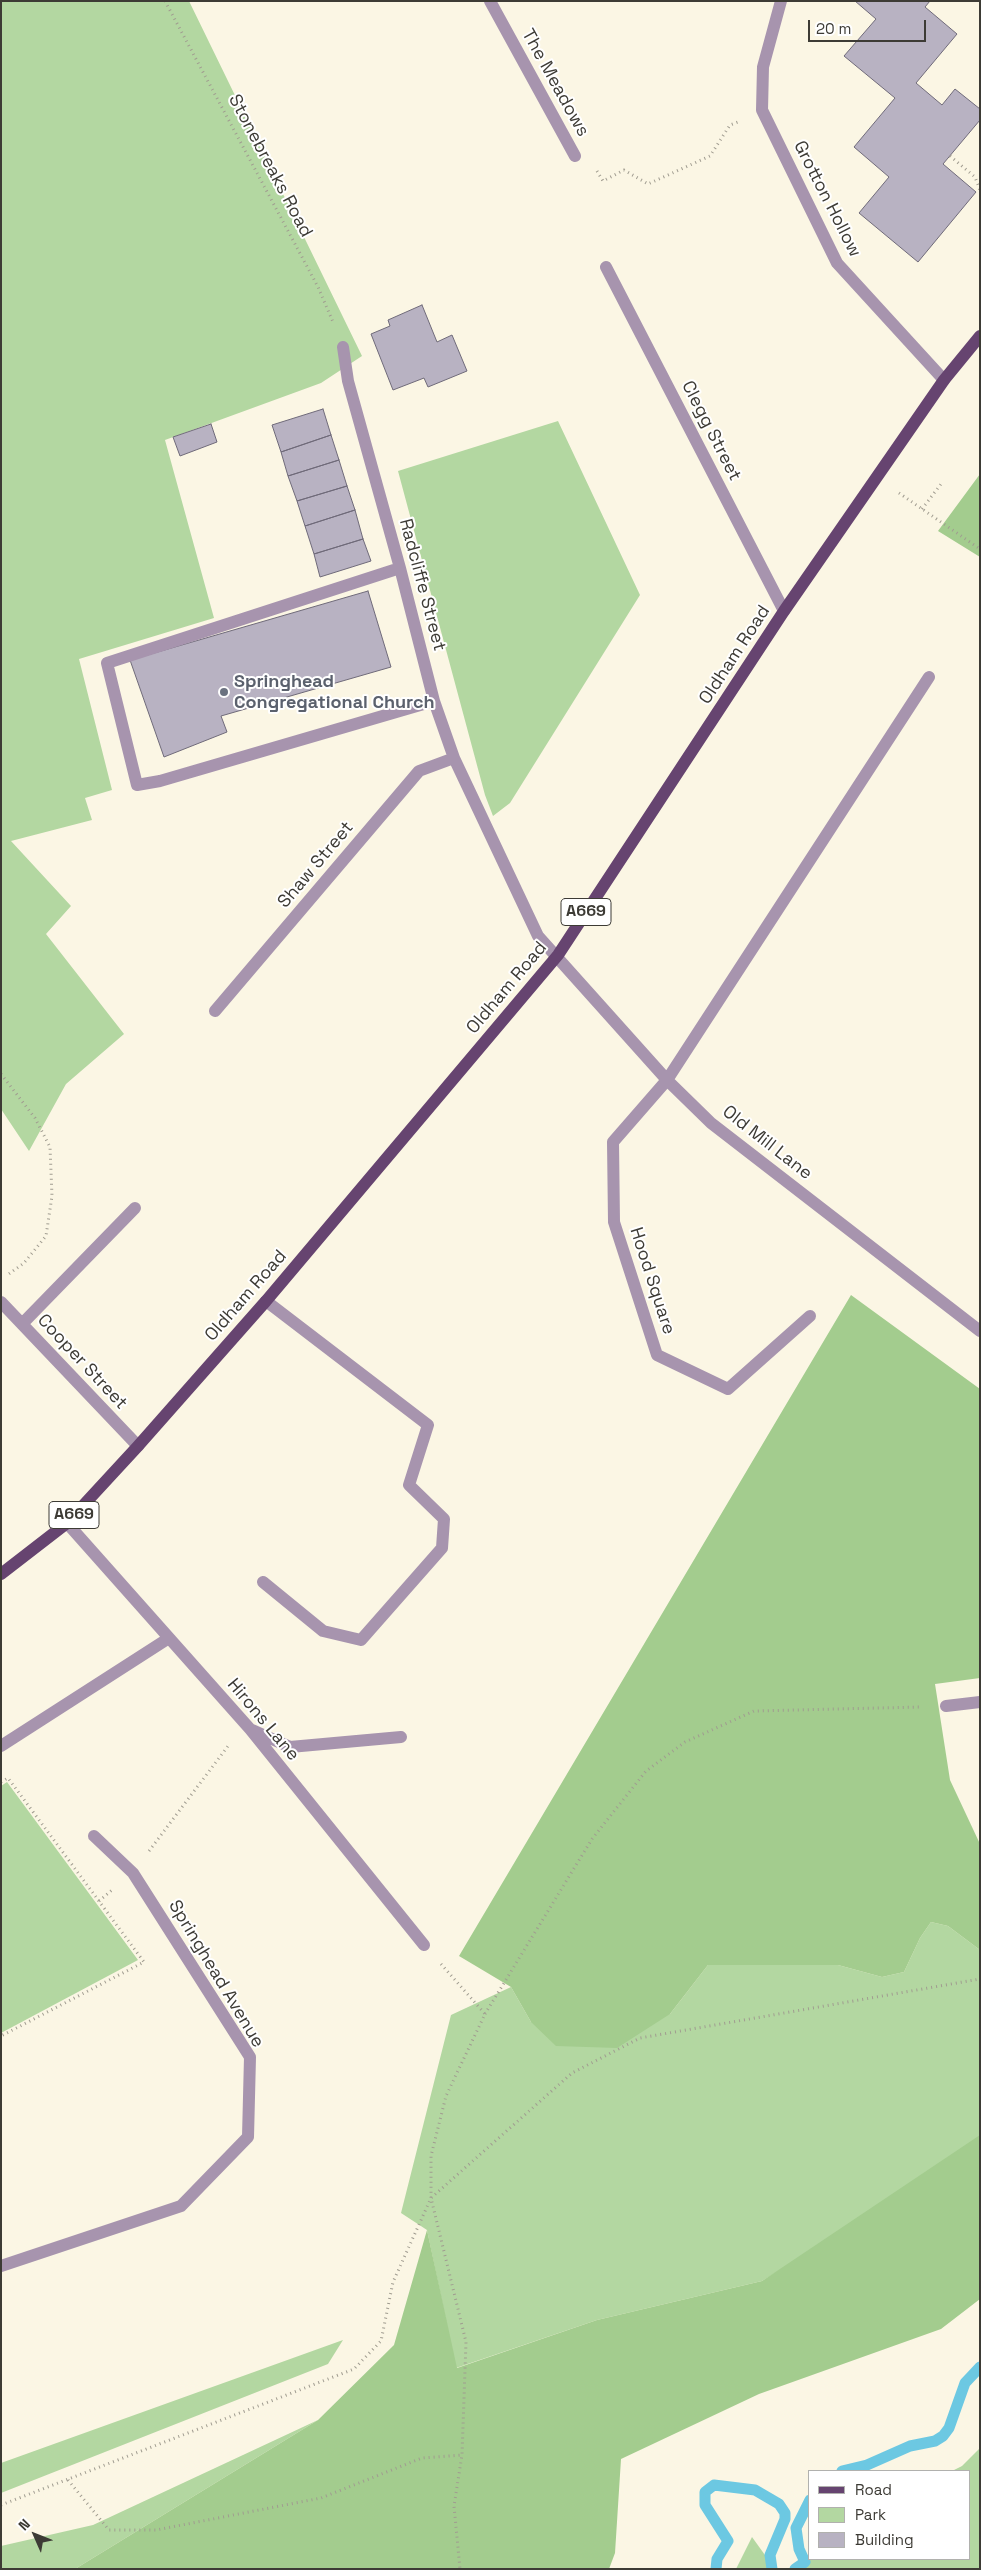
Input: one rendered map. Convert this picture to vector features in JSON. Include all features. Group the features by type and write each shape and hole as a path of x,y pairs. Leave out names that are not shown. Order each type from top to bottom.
{"main road":[{"name":"Oldham Road","path":"1,1574 67,1523 138,1446 266,1301 558,955 784,611 878,478 944,380 980,336"}],"street":[{"name":"The Meadows","path":"490,1 575,156"},
{"name":"Grotton Hollow","path":"782,1 763,67 762,110 837,263 944,380"},
{"name":"Clegg Street","path":"606,267 784,611"},
{"name":"Radcliffe Street","path":"343,347 348,381 400,568 434,701 454,758 538,936 558,955"},
{"path":"400,568 107,663 137,785 160,781 434,701"},
{"path":"667,1080 929,677"},
{"name":"Shaw Street","path":"215,1011 419,771 454,758"},
{"name":"Old Mill Lane","path":"558,955 667,1080 711,1123 980,1331"},
{"name":"Hood Square","path":"667,1080 613,1142 614,1222 657,1355 728,1389 810,1316"},
{"path":"22,1324 135,1208"},
{"path":"264,1582 323,1631 361,1640 442,1548 444,1519 409,1485 428,1425 266,1301"},
{"name":"Cooper Street","path":"1,1302 138,1446"},
{"name":"Hirons Lane","path":"67,1523 247,1726 424,1945"},
{"path":"1,1746 169,1638"},
{"path":"946,1706 980,1702"},
{"path":"247,1726 290,1747 401,1737"},
{"name":"Springhead Avenue","path":"1,2266 181,2206 248,2137 250,2057 133,1873 94,1836"}],"path":[{"name":"Stonebreaks Road","path":"165,1 318,287 343,347"},
{"path":"575,156 590,161 603,181 624,170 648,184 710,156 730,125 762,110"},
{"path":"950,156 975,177 980,190"},
{"path":"878,478 980,549"},
{"path":"922,509 941,484"},
{"path":"1,1074 35,1118 50,1147 52,1196 46,1236 24,1263 1,1279"},
{"path":"460,2569 454,2506 462,2455 466,2342 431,2198 431,2156 446,2096 485,2014 592,1839 646,1771 685,1742 754,1711 946,1706"},
{"path":"133,1873 247,1726"},
{"path":"1,1782 8,1778 144,1962 1,2036"},
{"path":"424,1945 485,2014"},
{"path":"1,2505 354,2369 381,2341 393,2282 431,2198 572,2073 640,2038 980,1979"},
{"path":"68,2480 109,2530 156,2530 321,2498 422,2458 462,2455"}],"green space":[{"path":"1,1 189,1 362,356 321,383 165,440 214,618 79,659 112,790 85,798 92,820 11,841 71,906 46,934 124,1034 66,1084 29,1151 1,1109"},
{"path":"558,421 640,595 510,803 493,816 485,795 398,471"},
{"path":"980,474 980,557 938,531"},
{"path":"851,1295 980,1389 980,1678 935,1684 950,1780 980,1844 980,1950 948,1926 931,1922 920,1938 904,1972 882,1977 838,1965 708,1965 670,2014 617,2048 556,2046 531,2022 511,1987 459,1956"},
{"path":"7,1782 138,1960 1,2033 1,1786"},
{"path":"931,1922 948,1926 980,1950 980,2147 762,2281 597,2320 456,2368 427,2230 401,2213 451,2015 511,1987 531,2022 670,2014 708,1965 838,1965 882,1977 904,1972 920,1938"},
{"path":"980,2135 980,2299 941,2329 759,2394 621,2459 615,2553 609,2569 75,2569 318,2420 394,2345 427,2230 457,2368 597,2320 762,2281"},
{"path":"343,2340 328,2364 1,2493 1,2463"},
{"path":"318,2420 75,2569 1,2569 1,2546 93,2525"},
{"path":"980,2448 980,2569 801,2569 810,2560 971,2560 971,2470 954,2470 962,2466"},
{"path":"752,2537 775,2569 736,2569"}],"building":[{"path":"855,1 930,1 925,7 957,34 916,83 942,105 955,89 980,109 980,120 943,164 976,192 918,262 859,213 889,177 854,147 895,98 844,56 876,19"},
{"path":"422,305 437,342 452,335 467,371 428,387 424,378 393,390 371,334 390,326 388,320"},
{"path":"323,409 331,435 281,452 272,425"},
{"path":"211,424 217,442 180,456 173,437"},
{"path":"331,435 339,460 288,476 281,452"},
{"path":"339,460 347,486 297,501 288,476"},
{"path":"347,486 355,510 305,526 297,501"},
{"path":"355,510 363,539 314,554 305,526"},
{"path":"363,539 371,561 320,577 314,554"},
{"name":"Springhead Congregational Church","path":"368,591 391,667 221,716 227,732 164,757 130,660"}],"waterway":[{"path":"846,2470 867,2465 910,2446 935,2441 943,2436 949,2428 965,2383 980,2367"},
{"path":"716,2569 717,2559 728,2541 705,2505 705,2492 714,2485 755,2490 779,2504 785,2513 785,2519 770,2555 772,2569"},
{"path":"795,2569 805,2562 799,2549 796,2528 808,2504"}],"place":[{"name":"Springhead Congregational Church","path":"224,692"}]}
